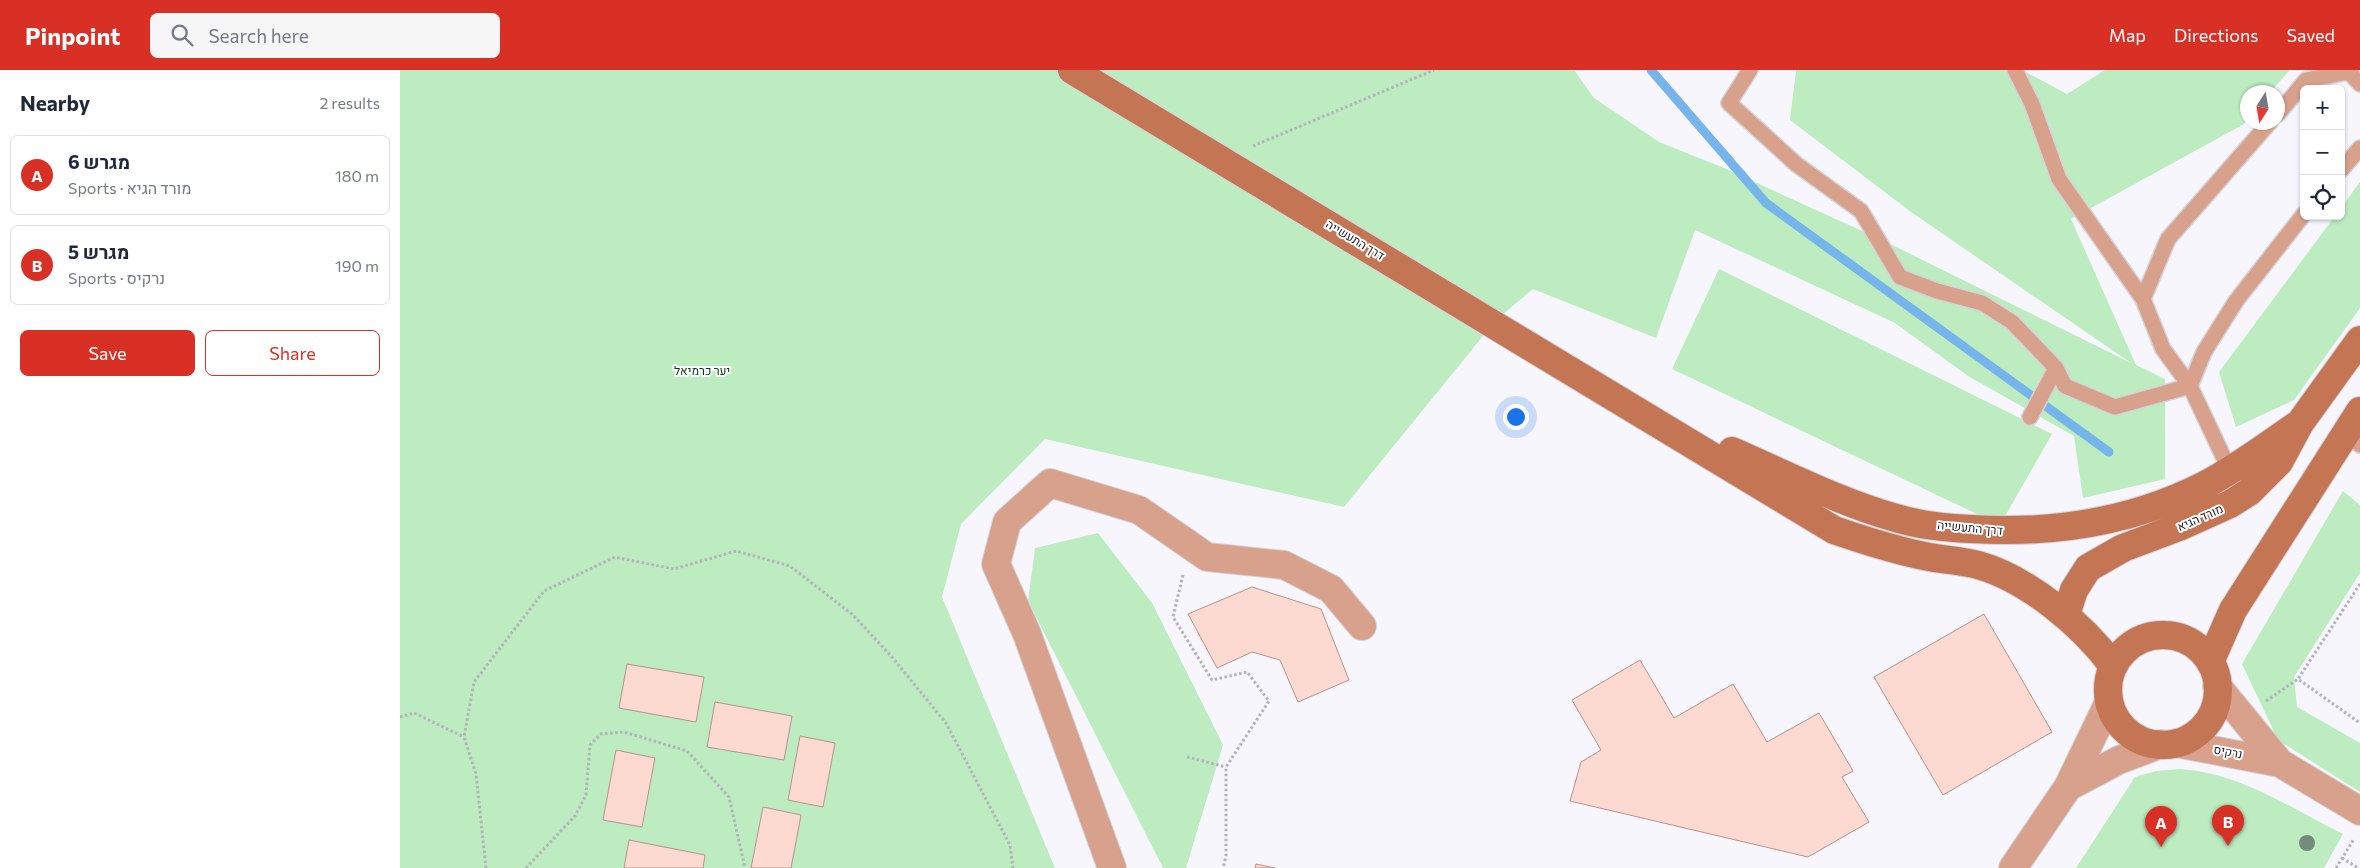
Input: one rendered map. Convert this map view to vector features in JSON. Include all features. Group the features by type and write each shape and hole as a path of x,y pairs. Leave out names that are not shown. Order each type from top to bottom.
{"street":[{"name":"דרך התעשייה","path":"1072,70 1834,530 1883,547 1978,565 2007,576 2066,615"},
{"name":"מורד הגיא","path":"2066,615 2074,590 2088,568 2123,548 2179,528 2230,504 2249,492 2278,462 2300,423 2360,340"},
{"name":"דרך התעשייה","path":"1637,410 1844,500 1897,519 1950,528 2005,531 2054,529 2109,520 2164,503 2230,471 2300,423"},
{"path":"2214,674 2233,610 2355,430"},
{"path":"1112,868 1027,634 996,564 1007,522 1050,482 1140,510 1207,556 1284,565 1331,589 1362,626"},
{"path":"2179,528 2204,485"},
{"path":"2066,615 2099,647 2112,666"},
{"path":"2068,787 2119,760 2169,744 2185,741 2200,731 2211,717 2217,699 2214,674 2200,649 2186,640 2169,635 2152,636 2136,642 2122,652 2112,666 2108,683 2109,702 2112,712 2120,725 2133,737 2150,744 2169,744"},
{"name":"נרקיס","path":"2214,674 2280,763"},
{"path":"2013,868 2068,787 2109,702"},
{"name":"נרקיס","path":"2169,744 2280,763 2360,811"}],"lane":[{"path":"1750,70 1728,103 1774,146 1861,211 1900,276 1937,291 1982,303 2012,322 2056,368 2065,386 2115,407 2190,386"},
{"path":"2016,70 2032,104 2059,179 2143,299 2163,349 2190,386 2230,471"},
{"path":"2285,106 2306,80 2350,72 2360,84"},
{"path":"2143,299 2168,239 2263,130"},
{"path":"2345,165 2360,148"},
{"path":"2190,386 2204,352 2236,301 2300,219"},
{"path":"2030,417 2056,368"}],"path":[{"path":"1222,159 1434,70"},
{"path":"1191,546 1173,617 1212,680 1247,672 1269,701 1226,767 1226,856 1223,868"},
{"path":"486,868 476,774 464,737 474,682 544,591 615,557 674,569 736,551 790,566 853,615 891,656 946,724 1010,845 1013,868"},
{"path":"2258,706 2298,679 2360,584"},
{"path":"2298,679 2360,722"},
{"path":"400,717 414,713 464,737"},
{"path":"526,868 575,816 586,795 590,745 601,734 624,732 687,751 729,797 745,868"},
{"path":"1186,757 1226,767"},
{"path":"2336,868 2353,839"},
{"path":"2342,858 2358,868"}],"green space":[{"name":"יער כרמיאל","path":"400,70 1574,70 1594,98 1659,142 1724,168 1884,241 2131,363 1911,212 1790,120 1796,70 2022,70 2067,94 2105,70 2290,70 2276,85 2240,85 2240,126 2071,219 2136,365 2165,379 2165,479 2083,498 2074,436 1968,376 1895,323 1695,230 1656,338 1533,289 1496,320 1344,507 1045,439 961,524 942,597 1055,868 400,868"},
{"path":"2360,182 2360,308 2294,400 2236,427 2219,372 2332,220 2345,220 2345,203"},
{"path":"1719,269 2052,434 2000,525 1672,369"},
{"path":"2343,491 2360,505 2360,573 2294,677 2297,707 2360,743 2360,792 2278,740 2242,664"},
{"path":"1098,533 1152,603 1223,745 1186,868 1163,868 1028,601 1035,548"},
{"path":"2180,769 2202,772 2244,784 2343,834 2324,868 2076,868 2135,777 2156,771"}],"building":[{"path":"1252,587 1321,609 1349,680 1298,702 1280,660 1252,652 1217,668 1188,614"},
{"path":"1984,614 2052,732 1943,795 1874,677"},
{"path":"1640,660 1674,718 1733,684 1767,742 1819,713 1853,771 1842,777 1869,822 1808,857 1570,801 1581,762 1601,750 1572,700"},
{"path":"627,664 704,677 696,722 619,708"},
{"path":"715,702 792,716 784,760 707,747"},
{"path":"800,736 835,743 823,807 788,800"},
{"path":"616,750 655,758 642,827 603,820"},
{"path":"763,807 801,815 791,868 751,868"},
{"path":"629,840 705,855 703,868 624,868"},
{"path":"1256,864 1275,868 1255,868"}],"waterway":[{"path":"1651,70 1766,203 2109,452"}],"place":[{"name":"מגרש 5","path":"2228,846"},
{"name":"מגרש 6","path":"2161,847"}]}
